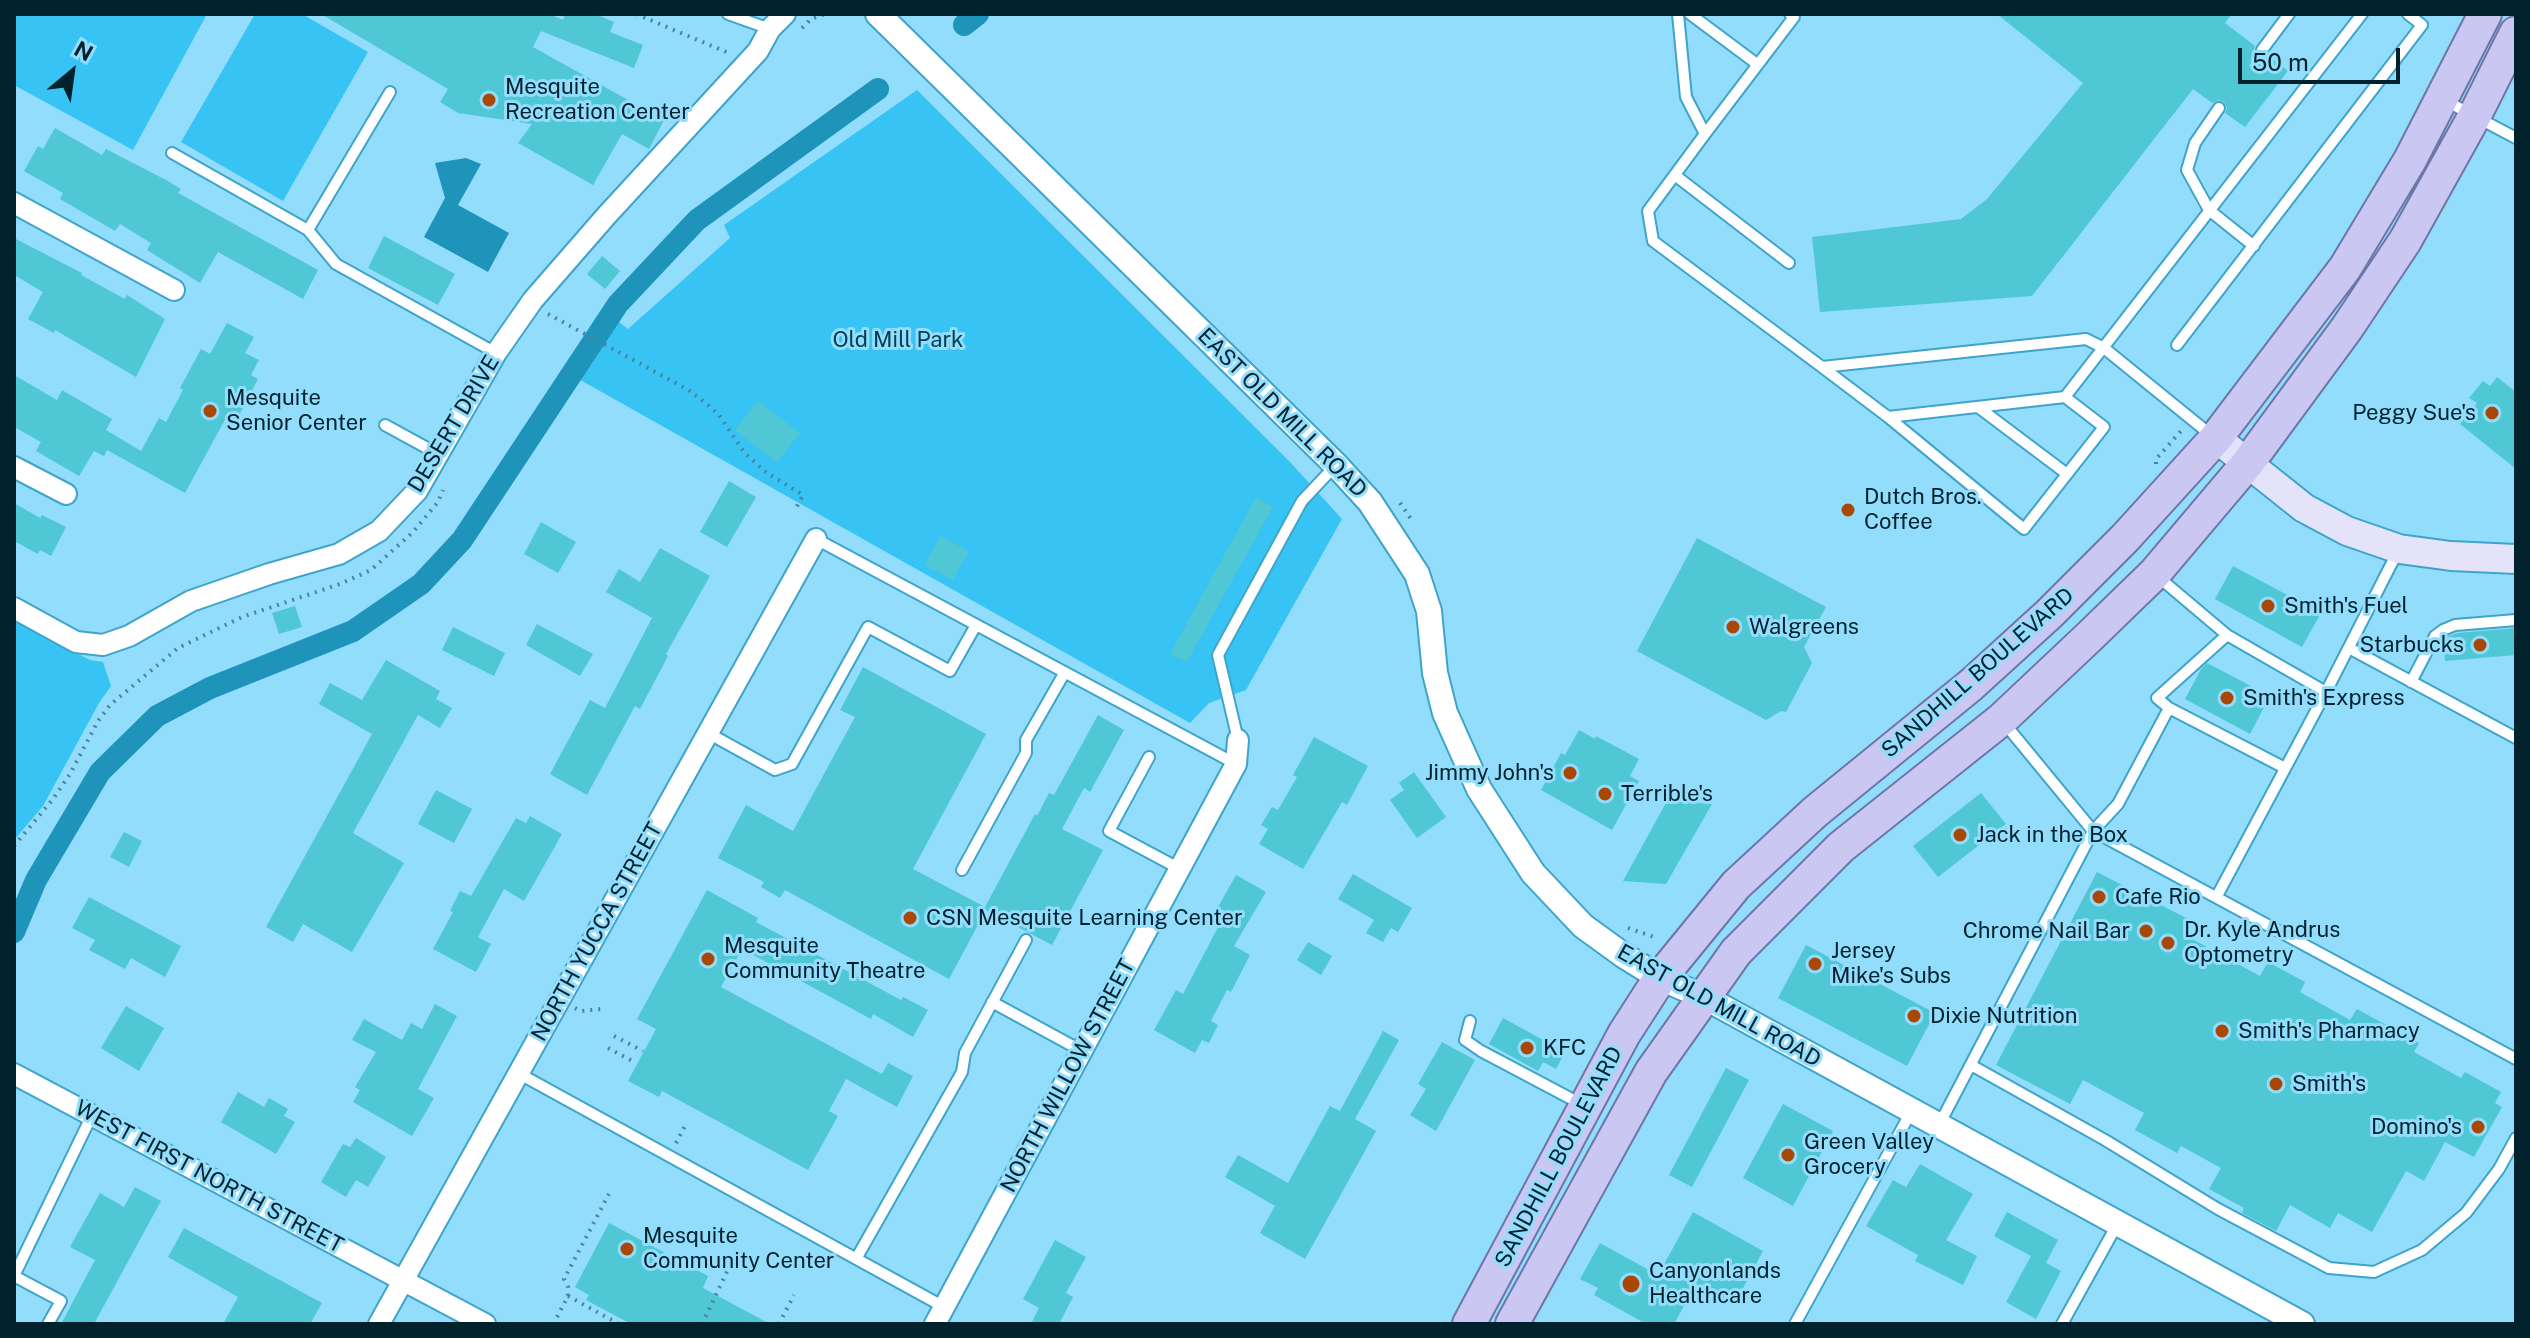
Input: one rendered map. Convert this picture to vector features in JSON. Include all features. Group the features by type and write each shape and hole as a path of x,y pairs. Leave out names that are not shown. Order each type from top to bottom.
{"main road":[{"name":"SANDHILL BOULEVARD","path":"1478,1315 1624,1034 1660,978 1736,885 1815,812 1971,685 2049,614 2125,538 2204,429 2345,268 2410,160 2485,14"},
{"name":"SANDHILL BOULEVARD","path":"1512,1324 1651,1072 1736,952 1841,847 2002,719 2154,574 2247,464 2392,261 2474,117 2516,33"},
{"path":"2204,429 2304,508 2347,531 2399,549 2451,556 2516,559"}],"street":[{"name":"DESERT DRIVE","path":"14,608 76,642 103,645 129,636 191,601 339,554 379,531 417,491 496,353 533,300 758,51 770,29 785,14"},
{"name":"EAST OLD MILL ROAD","path":"878,14 1370,502 1417,574 1429,611 1435,673 1445,713 1479,789 1533,873 1583,926 1660,978 1704,997 2302,1324"},
{"path":"14,203 174,290"},
{"path":"14,467 66,494"},
{"name":"NORTH YUCCA STREET","path":"379,1324 816,539"},
{"name":"NORTH WILLOW STREET","path":"939,1315 1236,764 1238,740"},
{"name":"WEST FIRST NORTH STREET","path":"14,1074 485,1324"}],"lane":[{"path":"728,14 770,29"},
{"path":"1678,14 1686,97 1705,134"},
{"path":"1690,14 1757,64"},
{"path":"1790,14 1794,17 1648,211 1653,241 1888,417 2024,529 2104,427 2065,397 1888,417"},
{"path":"2262,50 2289,14"},
{"path":"2065,397 2362,14"},
{"path":"2177,345 2422,25 2408,14"},
{"path":"308,230 390,92"},
{"path":"2442,99 2516,138"},
{"path":"2219,108 2195,143 2187,170 2209,210 2254,246"},
{"path":"172,153 308,230 336,264 496,353"},
{"path":"1676,176 1789,263"},
{"path":"1822,367 2086,339 2104,348 2204,429"},
{"path":"1978,407 2067,474"},
{"path":"385,425 438,454"},
{"path":"1238,740 1218,655 1302,501 1336,465"},
{"path":"816,539 1236,764"},
{"path":"2217,896 2399,549"},
{"path":"2154,574 2227,635 2326,692"},
{"path":"2411,682 2435,636 2443,630 2455,625 2516,620"},
{"path":"708,733 775,770 792,764 868,627 950,671 976,625"},
{"path":"2227,635 2157,698 2169,708 2285,768"},
{"path":"2349,648 2516,738"},
{"path":"962,870 1026,753 1026,740 1065,672"},
{"path":"1939,1126 2093,831 2118,804 2169,708"},
{"path":"2002,719 2093,831 2516,1059"},
{"path":"1149,757 1109,831 1180,869"},
{"path":"856,1259 962,1072 965,1053 1026,940"},
{"path":"992,1002 1082,1051"},
{"path":"1470,1021 1465,1040 1586,1106"},
{"path":"1971,1065 2105,1140 2218,1209 2329,1268 2374,1272 2422,1250 2466,1213 2499,1169 2516,1138"},
{"path":"518,1073 856,1259 939,1315"},
{"path":"1795,1324 1911,1111"},
{"path":"48,1324 61,1301 14,1276 92,1115"},
{"path":"2062,1324 2118,1223"}],"path":[{"path":"636,14 737,57"},
{"path":"541,322 555,302"},
{"path":"548,314 687,389 707,404 719,415 744,452 764,471 803,495 796,508"},
{"path":"2155,472 2156,459 2204,429"},
{"path":"14,846 53,799 110,705 178,648 205,633 371,570 413,532 438,502 449,479"},
{"path":"1623,926 1644,935 1662,937"},
{"path":"614,1036 643,1051"},
{"path":"608,1048 636,1063"},
{"path":"669,1156 686,1124"},
{"path":"557,1317 568,1296 564,1279 609,1194"},
{"path":"702,1324 732,1261"},
{"path":"779,1324 794,1295"},
{"path":"568,1296 619,1324"}],"green space":[{"path":"14,14 207,14 133,150 14,85"},
{"path":"255,14 302,14 368,52 283,201 181,142"},
{"name":"Old Mill Park","path":"917,90 1290,462 1342,519 1246,690 1209,703 1190,723 575,377 615,319 628,329 730,238 724,225"},
{"path":"14,621 90,660 103,662 111,686 43,806 14,840"}],"shaded area":[{"path":"466,158 481,164 458,205 509,233 488,272 424,237 445,198 435,163"}],"building":[{"name":"Mesquite Recreation Center","path":"321,14 549,14 563,20 565,14 595,14 614,22 610,32 643,45 634,68 541,31 533,47 664,120 649,149 622,134 593,185 518,143 532,124 458,113 440,102 448,89"},
{"path":"1997,14 2232,14 2225,23 2255,46 2257,56 2262,58 2268,55 2288,71 2245,127 2225,113 2227,108 2224,102 2219,100 2212,103 2193,89 2032,296 1820,312 1812,237 1961,219 1987,199 2083,83"},
{"path":"55,128 102,155 106,149 166,180 181,189 178,193 318,270 303,299 218,252 200,283 147,250 151,243 120,224 115,231 60,199 63,193 24,171 38,146 43,149"},
{"path":"384,236 455,274 438,305 368,268"},
{"path":"14,238 125,299 127,295 165,319 136,377 55,330 54,333 28,319 43,292 14,275"},
{"path":"602,256 620,271 605,289 587,274"},
{"path":"227,323 254,337 245,353 259,360 251,375 258,379 236,421 227,416 185,493 107,450 104,456 94,451 79,476 36,451 41,442 14,427 14,375 57,400 62,390 112,419 106,430 141,451 159,418 166,422 201,349 210,354"},
{"name":"Peggy Sue's","path":"2497,377 2516,392 2516,469 2460,424 2477,403 2469,398 2483,381 2490,386"},
{"path":"758,401 800,433 777,463 735,430"},
{"path":"729,481 756,497 727,547 700,532"},
{"path":"1256,497 1273,507 1187,662 1170,654"},
{"path":"14,503 40,518 42,515 66,527 51,556 40,550 38,554 14,541"},
{"path":"541,522 576,542 558,573 524,554"},
{"path":"940,536 969,551 953,580 925,565"},
{"name":"Walgreens","path":"1697,538 1826,607 1804,647 1812,663 1786,712 1781,711 1766,720 1637,651"},
{"path":"660,548 710,576 666,654 668,656 640,709 635,706 587,795 550,774 590,700 605,708 652,618 606,592 619,569 640,582"},
{"name":"Smith's Fuel","path":"2233,566 2321,613 2302,647 2215,599"},
{"path":"295,606 302,627 279,634 272,613"},
{"path":"537,624 593,654 580,676 526,645"},
{"path":"453,627 505,653 494,676 442,650"},
{"name":"Starbucks","path":"2516,628 2516,655 2445,661 2443,640 2447,637 2457,633"},
{"path":"386,660 440,691 436,699 452,708 440,728 418,715 353,833 404,863 352,952 303,924 293,942 266,927 372,734 319,704 330,683 362,700"},
{"name":"Smith's Express","path":"2207,663 2270,696 2250,734 2185,699"},
{"name":"CSN Mesquite Learning Center","path":"863,667 986,734 913,869 985,907 1035,814 1037,816 1049,793 1054,795 1098,715 1124,730 1090,792 1084,788 1062,829 1103,850 1052,945 986,910 949,979 785,890 780,898 761,887 764,882 718,858 746,805 793,831 855,717 840,710"},
{"path":"1579,730 1639,759 1630,776 1639,781 1612,830 1541,790 1561,753 1565,755"},
{"path":"1314,737 1368,766 1347,805 1342,802 1303,869 1259,844 1268,829 1261,825 1272,807 1278,810 1297,777 1293,775"},
{"path":"1414,772 1446,817 1417,838 1390,800 1404,790 1399,783"},
{"path":"436,790 472,809 454,843 418,824"},
{"name":"Jack in the Box","path":"1981,793 2006,824 1938,877 1913,846"},
{"path":"1667,801 1712,804 1666,884 1623,881"},
{"path":"530,816 562,834 524,901 504,889 478,937 491,944 476,972 433,949 453,912 450,911 460,891 471,896 516,818 526,823"},
{"path":"124,832 142,841 129,867 110,857"},
{"name":"Smith's","path":"2097,872 2190,920 2183,934 2260,976 2268,962 2305,982 2300,992 2350,1020 2357,1009 2419,1043 2414,1052 2461,1078 2465,1072 2501,1092 2495,1103 2502,1107 2474,1157 2445,1142 2424,1181 2406,1171 2372,1232 2338,1213 2330,1228 2290,1205 2276,1231 2242,1213 2244,1208 2209,1189 2221,1168 2181,1146 2177,1153 2135,1130 2144,1113 2083,1080 2070,1104 1996,1065"},
{"path":"1353,874 1412,908 1398,932 1391,928 1383,942 1366,933 1374,920 1338,899"},
{"path":"1236,875 1266,892 1234,946 1250,955 1231,992 1227,990 1211,1021 1218,1025 1209,1043 1202,1040 1195,1053 1154,1030 1176,990 1183,994 1226,912 1218,907"},
{"path":"707,890 758,918 756,922 901,1000 903,997 928,1010 913,1037 873,1014 871,1019 742,949 721,987 882,1074 888,1063 913,1076 897,1107 846,1079 829,1111 838,1116 808,1170 662,1091 659,1097 628,1081 656,1029 637,1019"},
{"path":"89,897 181,946 165,977 131,958 125,969 89,950 95,940 72,928"},
{"path":"1308,942 1332,956 1321,975 1297,960"},
{"path":"1806,945 1935,1013 1907,1066 1778,998"},
{"path":"435,1004 457,1016 418,1089 434,1098 412,1136 353,1102 360,1090 355,1087 376,1052 352,1040 364,1019 402,1040 411,1023 422,1029"},
{"path":"126,1006 164,1028 139,1071 101,1048"},
{"name":"KFC","path":"1503,1018 1565,1052 1556,1069 1543,1062 1538,1071 1489,1044"},
{"path":"1383,1031 1399,1040 1355,1119 1376,1131 1305,1259 1260,1233 1275,1206 1225,1177 1238,1155 1288,1183 1330,1106 1340,1111"},
{"path":"1442,1042 1475,1060 1436,1131 1410,1115 1426,1089 1418,1084"},
{"path":"1726,1068 1749,1080 1692,1187 1669,1175"},
{"path":"238,1092 264,1107 269,1098 288,1109 284,1116 295,1122 276,1154 221,1122"},
{"name":"Green Valley Grocery","path":"1783,1104 1833,1131 1793,1206 1743,1178"},
{"path":"356,1138 386,1157 368,1187 356,1180 346,1197 321,1182 343,1144 350,1147"},
{"path":"1920,1164 1973,1194 1946,1240 1977,1256 1963,1285 1915,1261 1918,1255 1866,1226 1893,1180 1906,1187"},
{"path":"135,1187 161,1201 94,1324 61,1324 95,1260 70,1247 100,1193 124,1207"},
{"path":"1693,1212 1763,1251 1734,1305 1696,1284 1674,1324 1646,1324 1594,1295 1598,1288 1580,1279 1600,1243 1658,1275"},
{"path":"2007,1212 2058,1240 2046,1263 2061,1271 2036,1319 2006,1302 2031,1256 1994,1236"},
{"name":"Mesquite Community Center","path":"609,1223 708,1276 703,1288 770,1324 631,1324 586,1300 589,1295 575,1287"},
{"path":"184,1228 322,1303 310,1324 223,1324 238,1297 168,1257"},
{"path":"1055,1240 1086,1257 1066,1293 1073,1297 1059,1324 1031,1324 1039,1308 1023,1299"}],"waterway":[{"path":"964,25 978,14"},
{"path":"14,932 36,880 100,772 157,716 210,688 353,631 421,584 462,540 618,304 697,220 878,89"}],"place":[{"name":"Mesquite Recreation Center","path":"489,100"},
{"name":"Mesquite Senior Center","path":"210,411"},
{"name":"Peggy Sue's","path":"2492,413"},
{"name":"Dutch Bros. Coffee","path":"1848,510"},
{"name":"Smith's Fuel","path":"2268,606"},
{"name":"Walgreens","path":"1733,627"},
{"name":"Starbucks","path":"2480,645"},
{"name":"Smith's Express","path":"2227,698"},
{"name":"Jimmy John's","path":"1570,773"},
{"name":"Terrible's","path":"1605,794"},
{"name":"Jack in the Box","path":"1960,835"},
{"name":"Cafe Rio","path":"2099,897"},
{"name":"CSN Mesquite Learning Center","path":"910,918"},
{"name":"Chrome Nail Bar","path":"2146,931"},
{"name":"Dr. Kyle Andrus Optometry","path":"2168,943"},
{"name":"Mesquite Community Theatre","path":"708,959"},
{"name":"Jersey Mike's Subs","path":"1815,964"},
{"name":"Dixie Nutrition","path":"1914,1016"},
{"name":"Smith's Pharmacy","path":"2222,1031"},
{"name":"KFC","path":"1527,1048"},
{"name":"Smith's","path":"2276,1084"},
{"name":"Domino's","path":"2478,1127"},
{"name":"Green Valley Grocery","path":"1788,1155"},
{"name":"Mesquite Community Center","path":"627,1249"},
{"name":"Canyonlands Healthcare","path":"1631,1284"}]}
